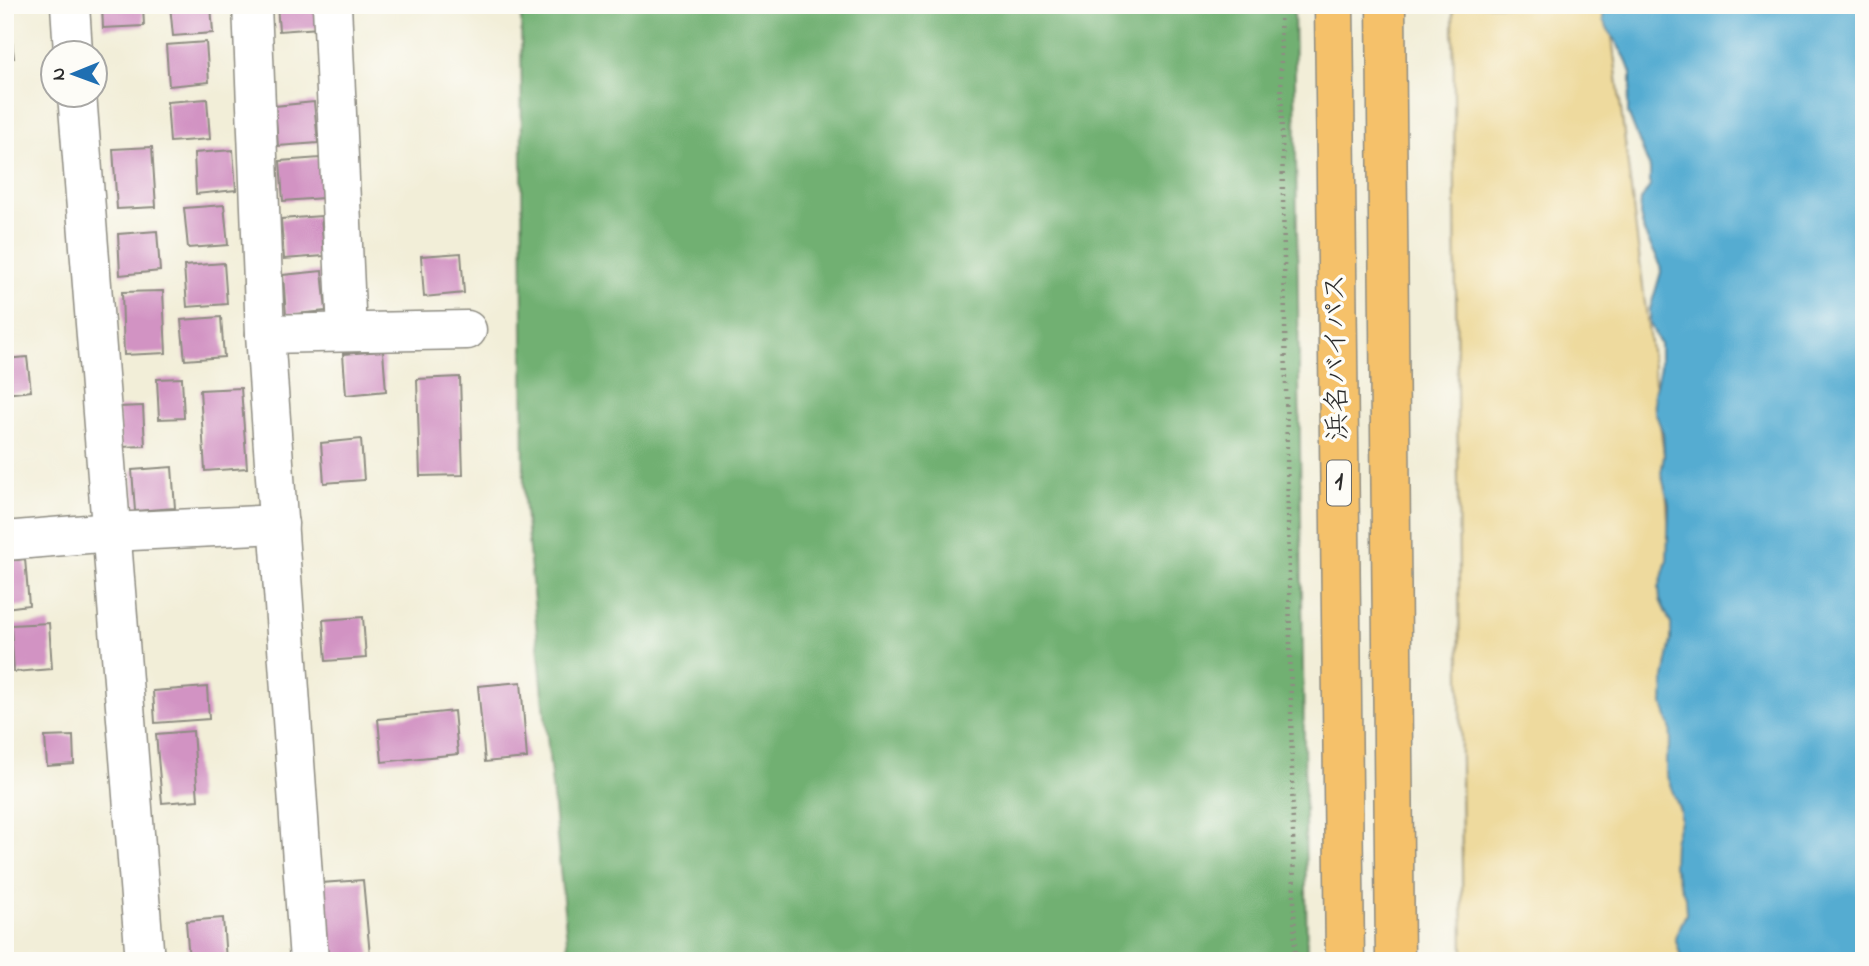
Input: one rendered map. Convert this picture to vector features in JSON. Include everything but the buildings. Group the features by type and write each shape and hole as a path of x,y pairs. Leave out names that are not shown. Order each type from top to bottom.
{"highway":[{"name":"浜名バイパス","path":"1334,5 1345,961"},
{"name":"浜名バイパス","path":"1385,5 1395,961"}],"street":[{"path":"70,5 73,38"},
{"path":"252,5 265,334 309,961"},
{"path":"331,5 347,332"},
{"path":"78,108 145,961"},
{"path":"265,334 467,330"},
{"path":"5,541 111,532 278,524"}],"path":[{"path":"1280,5 1294,961"}],"green space":[{"path":"521,5 1294,5 1307,961 569,961 524,500"}],"sand":[{"path":"1453,5 1608,5 1664,456 1696,961 1463,961"}],"water":[{"path":"1603,5 1864,5 1864,961 1682,961 1675,937 1686,914 1685,897 1673,866 1674,841 1680,811 1666,774 1666,759 1671,740 1663,704 1671,624 1660,600 1659,588 1667,560 1669,505 1661,473 1664,456 1663,433 1655,412 1654,393 1660,367 1660,344 1650,324 1650,309 1661,272 1660,264 1644,232 1640,215 1641,200 1650,186 1650,169 1628,113 1631,73 1625,57 1603,21"}]}
